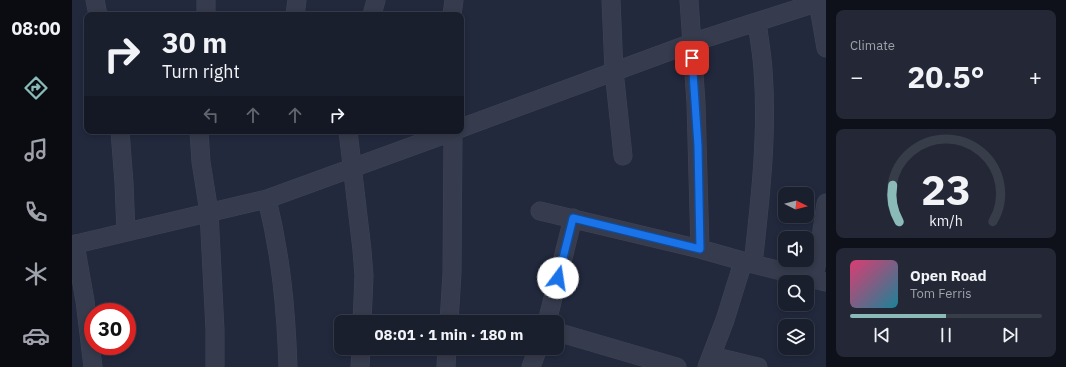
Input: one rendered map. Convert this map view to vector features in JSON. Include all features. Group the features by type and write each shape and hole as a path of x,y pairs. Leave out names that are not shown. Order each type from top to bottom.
{"street":[{"path":"96,0 98,12"},
{"path":"206,0 206,12"},
{"path":"295,12 297,0"},
{"path":"373,12 376,0"},
{"path":"452,12 454,0"},
{"path":"611,0 614,72 623,156"},
{"path":"689,0 696,103 700,249"},
{"path":"464,127 691,43 822,1 826,48"},
{"path":"757,22 763,70 763,127 760,196 748,263 709,362 758,367"},
{"path":"120,134 126,232"},
{"path":"199,134 201,162 209,212 215,330 215,367"},
{"path":"348,134 362,250 364,276 362,315"},
{"path":"93,367 85,301 74,245 268,198 445,134"},
{"path":"449,315 452,273 453,134"},
{"path":"268,198 278,244 284,288 288,367"},
{"path":"540,211 700,249 819,281 818,258 826,203"},
{"path":"549,315 573,218"},
{"path":"564,334 676,367"},
{"path":"360,367 361,355"},
{"path":"446,367 447,355"},
{"path":"531,367 535,355"}],"route":[{"path":"558,278 573,218 700,249 701,222 698,146 692,58"}]}
